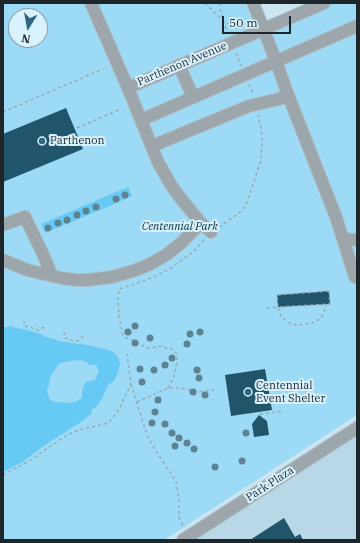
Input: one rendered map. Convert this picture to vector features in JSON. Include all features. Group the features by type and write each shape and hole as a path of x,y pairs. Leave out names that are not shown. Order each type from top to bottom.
{"street":[{"path":"91,3 158,162 171,186 201,223 211,232"},
{"path":"253,3 336,217 355,277 357,278"},
{"name":"Parthenon Avenue","path":"128,88 324,3"},
{"path":"141,120 357,26"},
{"path":"179,65 193,97"},
{"path":"152,146 249,106 279,100 288,95"},
{"path":"3,225 25,217 52,276"},
{"path":"3,260 27,270 77,280 112,277 150,264 181,243 201,223"},
{"path":"344,239 357,240"},
{"name":"Park Plaza","path":"186,538 357,428"}],"path":[{"path":"206,3 223,21 242,31"},
{"path":"168,388 174,377 177,354 172,349 162,346 149,348 145,347 123,336 119,316 119,289 144,281 172,268 193,252 211,232 238,214 247,202 261,160 261,128 252,91 223,21 220,3"},
{"path":"3,112 103,69"},
{"path":"77,128 121,109"},
{"path":"267,308 278,307 330,304 329,291 277,295 278,307 281,316 287,322 309,324 322,317 326,310 326,304"},
{"path":"24,320 25,326 37,330 44,327"},
{"path":"64,332 65,338 73,341 80,340 84,335"},
{"path":"126,354 131,384 147,435 176,482 179,499 180,520 186,538"},
{"path":"3,475 29,461 67,435 78,430 101,425 109,421 119,409 131,384"},
{"path":"137,402 168,388 186,388 198,392 214,390"},
{"path":"260,414 282,411"}],"shaded area":[{"path":"128,187 132,196 45,233 41,224"},
{"path":"11,326 41,334 45,337 58,341 109,350 116,354 120,364 114,381 108,385 102,399 96,407 92,409 91,414 42,447 23,462 3,472 3,328","holes":["81,360 90,365 96,365 99,371 95,380 86,382 84,385 82,398 70,403 55,402 50,400 47,390 50,377 59,364"]},
{"path":"357,428 357,540 183,540"}],"green space":[{"name":"Centennial Park","path":"3,3 245,3 259,37 281,25 332,3 357,3 357,415 164,540 3,540"}],"building":[{"name":"Parthenon","path":"66,108 83,149 3,182 3,134"},
{"path":"329,291 330,304 278,307 277,295"},
{"name":"Centennial Event Shelter","path":"265,369 272,410 231,416 225,375"},
{"path":"259,415 267,421 269,435 254,437 252,424"},
{"path":"284,518 295,537 300,534 303,540 250,540"}],"place":[{"name":"Parthenon","path":"42,141"},
{"name":"Centennial Event Shelter","path":"248,392"}]}
